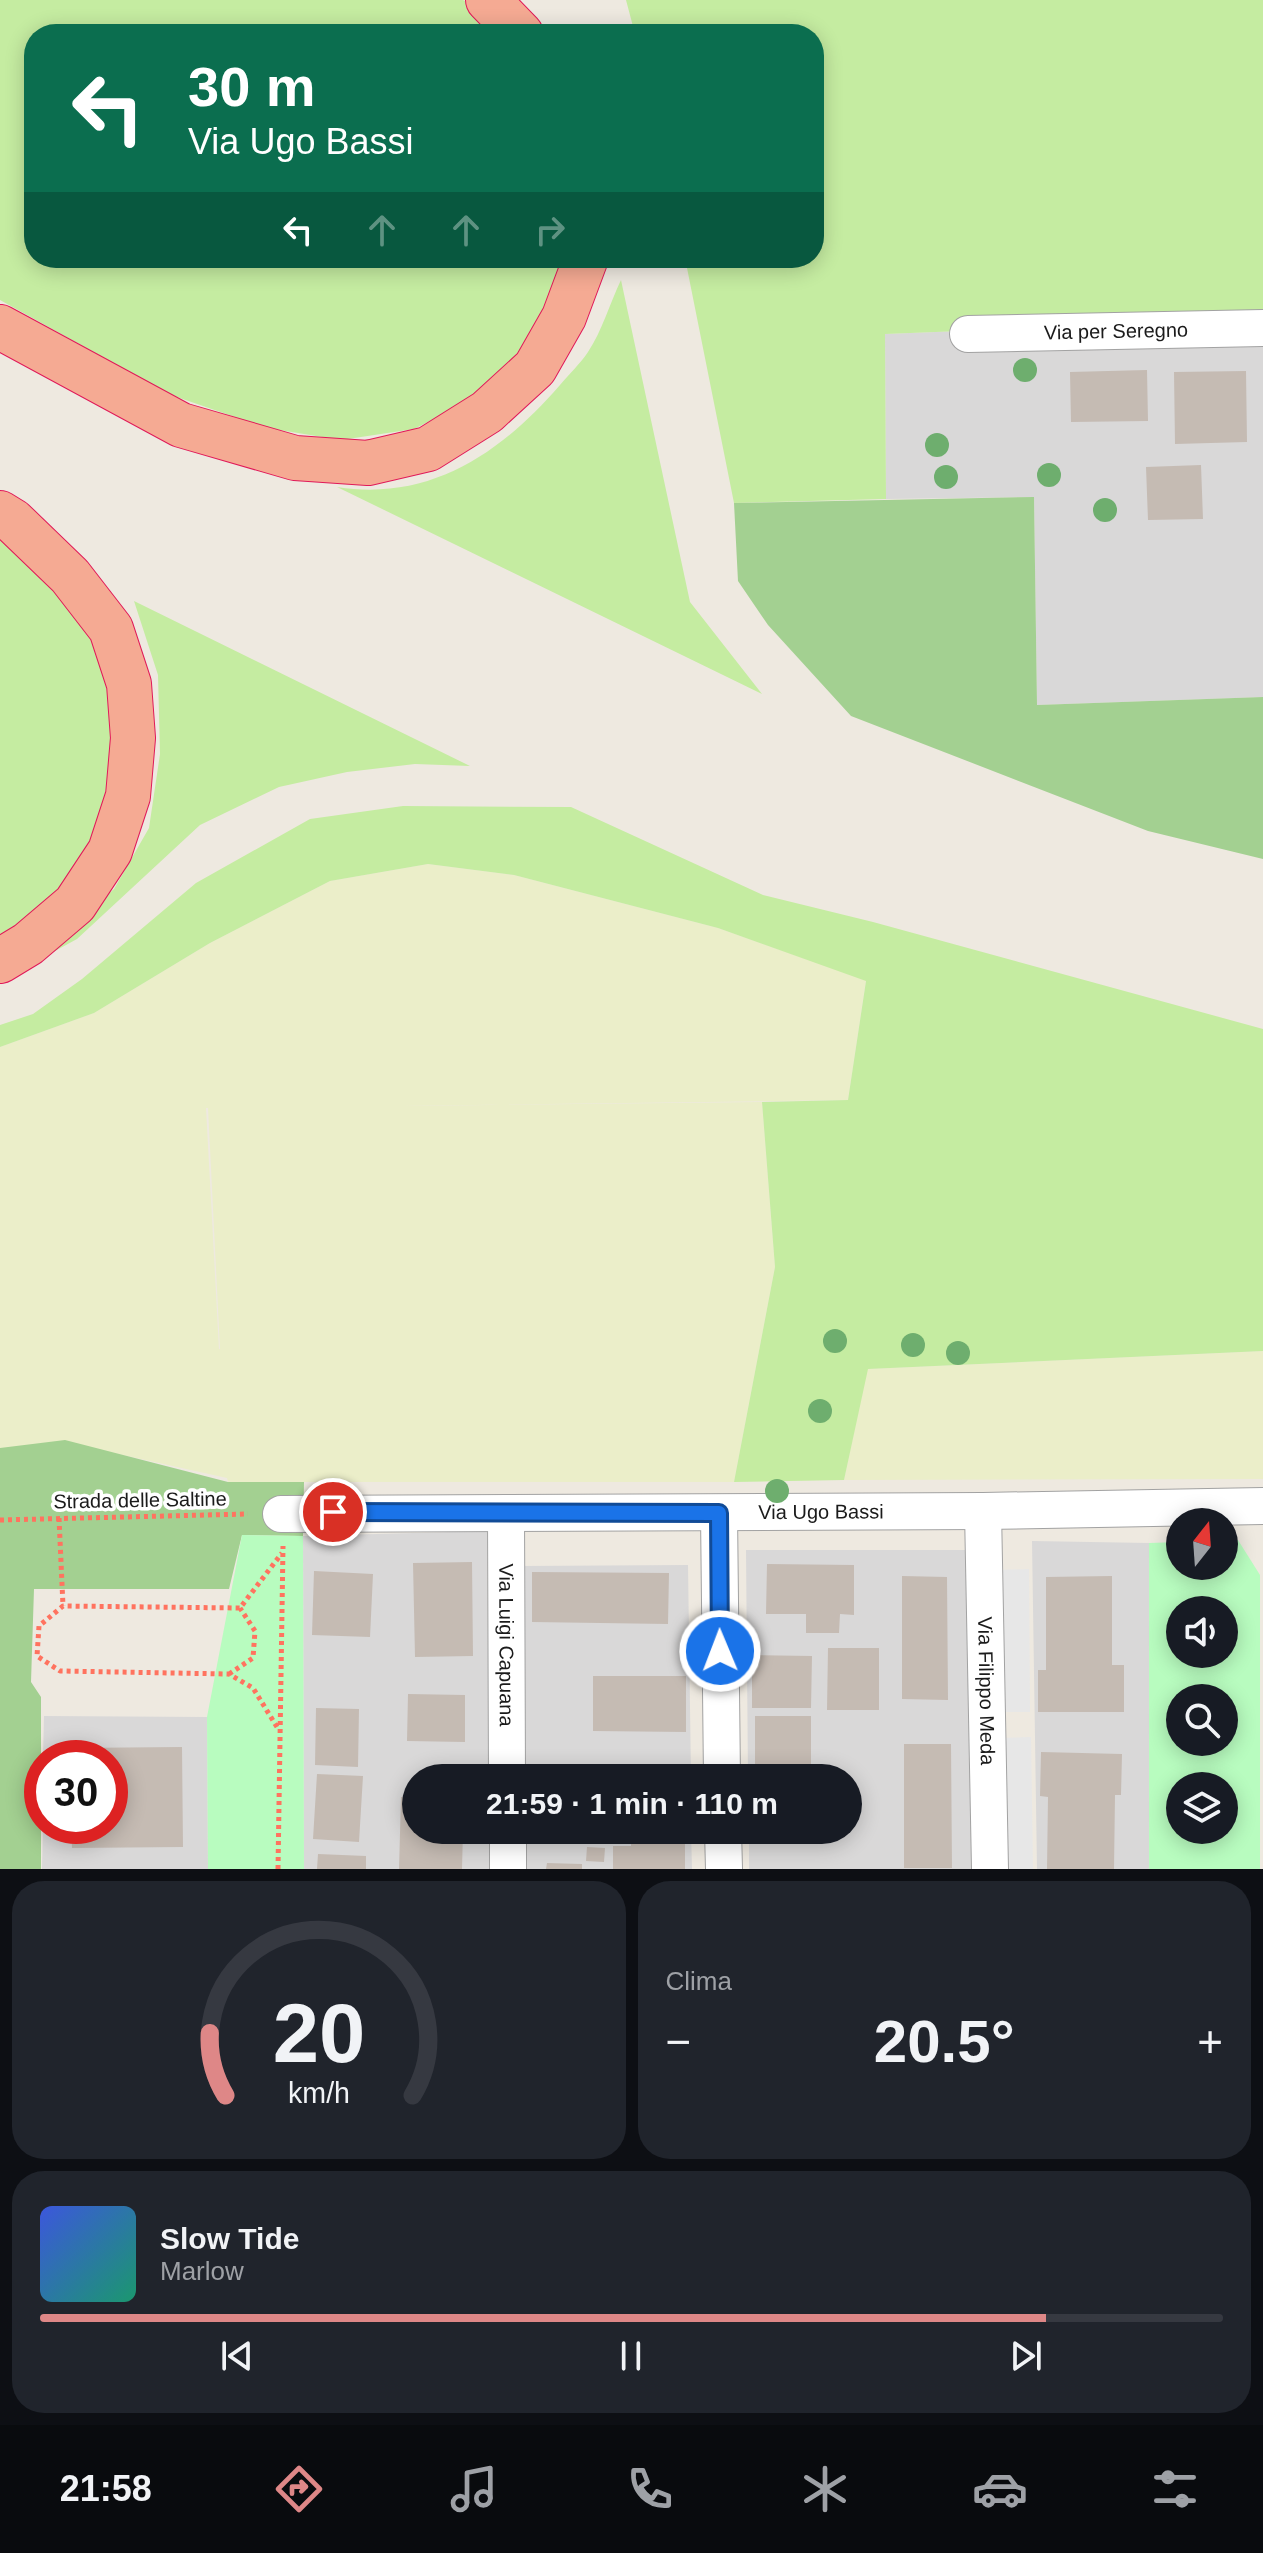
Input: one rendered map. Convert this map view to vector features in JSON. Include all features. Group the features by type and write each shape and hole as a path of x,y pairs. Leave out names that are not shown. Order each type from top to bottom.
{"highway":[{"path":"488,0 511,24"},
{"path":"0,327 181,425 295,458 368,463 428,449 487,412 535,368 564,317 582,268"},
{"path":"0,513 13,521 70,576 111,629 129,684 133,738 128,796 110,851 75,904 28,944 0,961"}],"street":[{"name":"Via per Seregno","path":"968,334 1263,328"},
{"name":"Via Ugo Bassi","path":"281,1514 983,1511 1263,1506"},
{"name":"Via Filippo Meda","path":"983,1511 990,1869"},
{"name":"Via Luigi Capuana","path":"506,1513 507,1764"},
{"path":"719,1513 722,1764"},
{"path":"508,1844 508,1869"},
{"path":"723,1844 724,1869"}],"path":[{"name":"Strada delle Saltine","path":"0,1520 281,1514"},
{"path":"59,1518 63,1606"},
{"path":"240,1608 283,1553 278,1869"},
{"path":"240,1608 63,1606 39,1626 37,1656 60,1671 229,1674 253,1688 278,1728"},
{"path":"229,1674 253,1658 255,1631 240,1608"}],"shaded area":[{"path":"1263,319 1263,697 1037,705 1034,497 886,499 885,334"},
{"path":"487,1531 489,1764 402,1764 402,1844 490,1844 490,1869 304,1869 303,1536"},
{"path":"1032,1541 1149,1543 1149,1869 1037,1869"},
{"path":"746,1550 972,1550 976,1869 749,1869 749,1844 862,1844 862,1764 748,1764"},
{"path":"688,1565 691,1764 521,1764 520,1566"},
{"path":"1029,1569 1030,1712 1000,1712 997,1570"},
{"path":"44,1716 207,1717 208,1869 42,1869 43,1844 128,1844 128,1740 43,1740"},
{"path":"1031,1737 1033,1869 1002,1869 1000,1738"},
{"path":"521,1844 691,1844 692,1869 521,1869"}],"green space":[{"path":"0,0 463,0 481,9 496,24 24,24 24,268 567,268 534,343 482,395 414,429 341,440 267,428 171,395 0,300"},
{"path":"626,0 1263,0 1263,319 885,334 886,499 734,503 687,268 824,268 824,24 632,24"},
{"path":"621,280 690,602 762,694 337,487 371,490 403,487 434,479 489,451 538,409 585,356 598,335"},
{"path":"1034,497 1037,705 1263,697 1263,859 1148,831 851,716 768,625 738,581 734,503"},
{"path":"0,525 107,655 120,739 109,803 80,859 43,911 0,940"},
{"path":"134,601 470,766 415,764 347,772 279,787 200,825 77,939 22,969 114,889 149,828 160,754 158,675"},
{"path":"403,806 571,807 763,895 1263,1029 1263,1351 868,1369 844,1480 734,1482 775,1267 762,1102 848,1100 866,981 718,928 514,875 428,864 330,881 210,943 94,1013 0,1047 0,1025 33,1014 82,979 196,883 310,819"},
{"path":"428,864 514,875 718,928 866,980 848,1100 402,1106 762,1102 775,1267 734,1482 228,1482 227,1478 64,1442 0,1450 0,1047 94,1013 210,943 330,881","holes":["206,1108 208,1108 220,1349"]},
{"path":"1263,1351 1263,1479 844,1480 867,1369"},
{"path":"65,1440 228,1482 304,1482 303,1536 242,1535 229,1589 34,1589 31,1682 41,1697 41,1740 24,1740 24,1844 41,1844 41,1869 0,1869 0,1448"},
{"path":"242,1535 303,1536 304,1869 208,1869 207,1717"},
{"path":"1238,1540 1260,1575 1260,1869 1149,1869 1149,1543 1166,1542 1166,1580 1238,1580"}],"building":[{"path":"1147,370 1148,421 1071,422 1070,372"},
{"path":"1246,371 1247,442 1175,444 1174,372"},
{"path":"1201,465 1203,519 1148,520 1146,467"},
{"path":"472,1562 473,1656 415,1657 413,1563"},
{"path":"767,1564 854,1565 854,1615 840,1614 839,1633 806,1633 806,1614 766,1614"},
{"path":"314,1571 373,1574 370,1637 312,1635"},
{"path":"532,1572 669,1573 668,1624 532,1622"},
{"path":"902,1576 947,1577 948,1700 902,1699"},
{"path":"1112,1576 1112,1665 1124,1665 1124,1712 1038,1712 1038,1670 1046,1670 1046,1577"},
{"path":"828,1648 879,1648 879,1710 827,1710"},
{"path":"752,1655 812,1656 811,1708 752,1708"},
{"path":"593,1676 686,1676 686,1732 593,1731"},
{"path":"408,1694 465,1695 465,1742 407,1741"},
{"path":"316,1708 359,1709 358,1767 315,1765"},
{"path":"755,1716 811,1716 811,1764 755,1764"},
{"path":"904,1744 951,1744 952,1868 904,1868"},
{"path":"128,1747 182,1747 183,1847 72,1848 72,1844 128,1844"},
{"path":"1041,1752 1122,1754 1121,1795 1115,1795 1114,1869 1047,1869 1048,1797 1040,1796"},
{"path":"317,1774 363,1776 359,1842 313,1839"},
{"path":"401,1797 402,1844 463,1844 462,1869 399,1869"},
{"path":"685,1844 685,1869 613,1869 613,1846"},
{"path":"587,1847 605,1848 604,1862 586,1861"},
{"path":"318,1854 366,1856 366,1869 317,1869"},
{"path":"547,1863 582,1864 582,1869 546,1869"}],"route":[{"path":"333,1512 719,1513 720,1651"}]}
